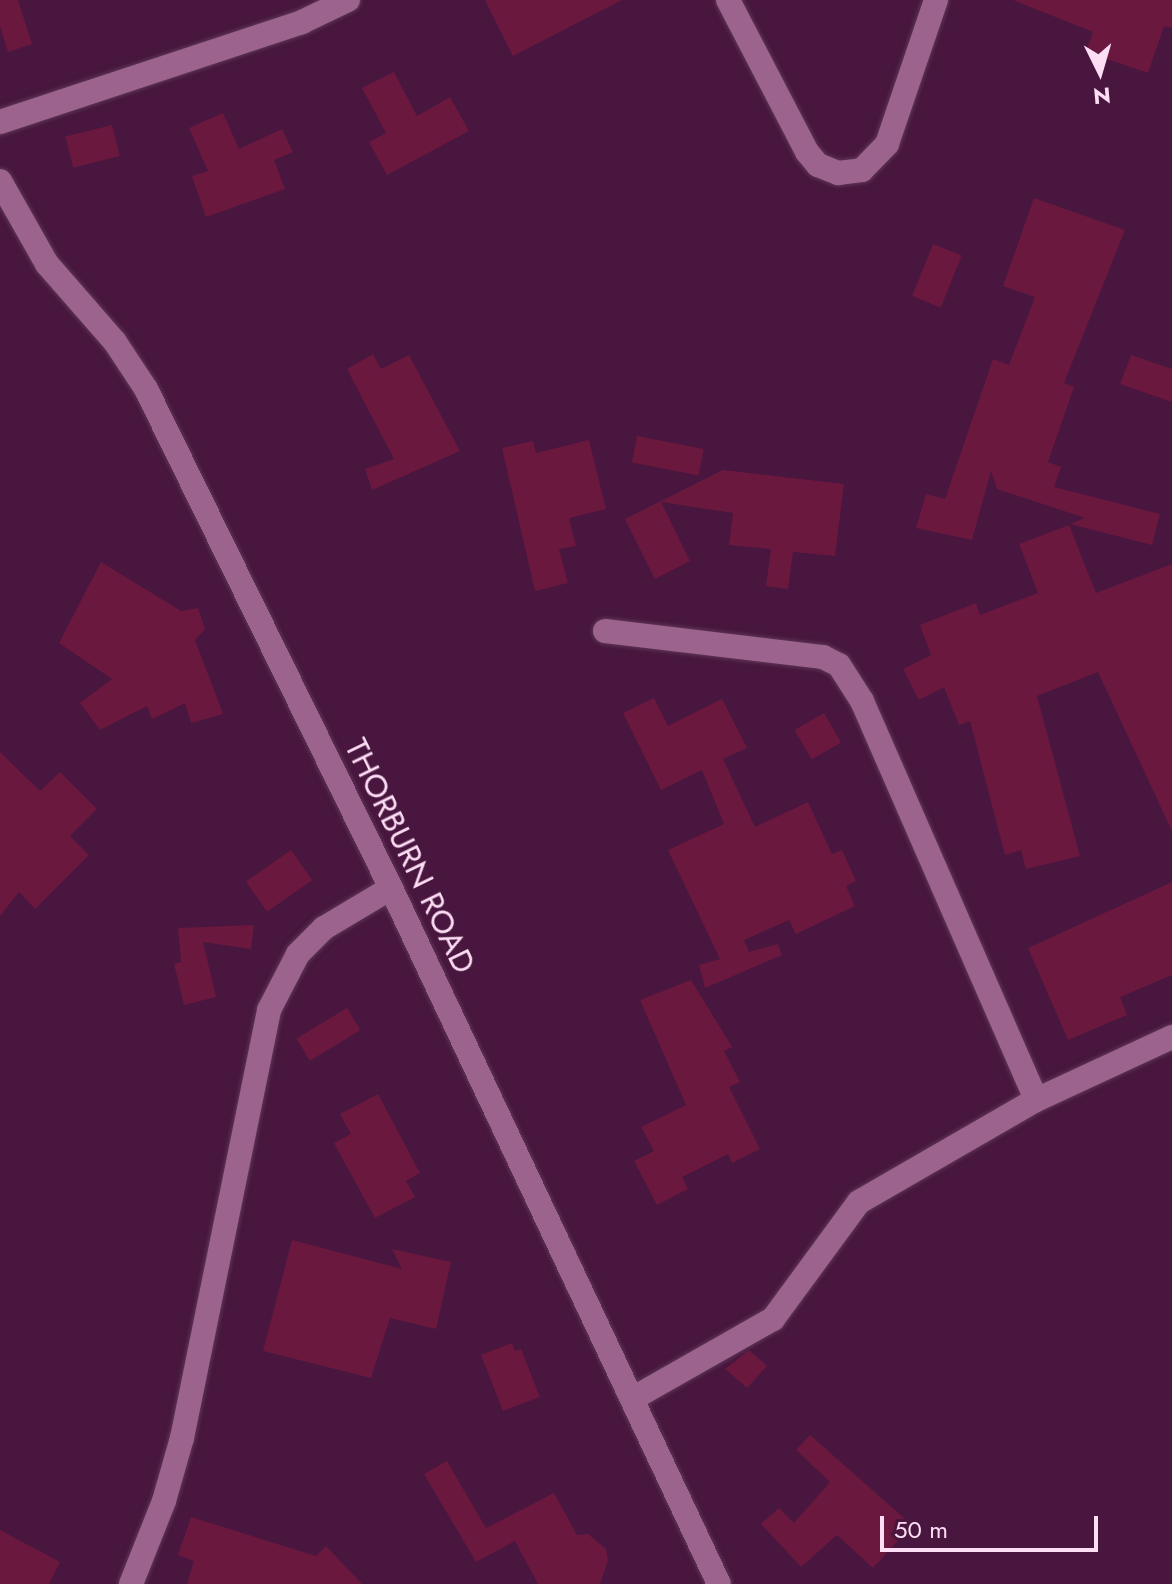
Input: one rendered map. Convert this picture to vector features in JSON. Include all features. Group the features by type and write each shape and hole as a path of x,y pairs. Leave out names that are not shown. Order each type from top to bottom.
{"street":[{"path":"0,122 302,22 348,0"},
{"path":"728,0 807,152 818,165 838,173 862,170 887,144 936,0"},
{"name":"THORBURN ROAD","path":"0,181 47,264 115,342 146,389 391,888 719,1584"},
{"path":"605,631 823,657 839,665 862,701 1036,1100"},
{"path":"131,1584 164,1501 182,1438 269,1010 281,980 306,946 324,928 391,888"},
{"path":"632,1399 773,1319 859,1202 1036,1100 1172,1037"}],"building":[{"path":"0,0 18,0 32,44 8,52 0,26"},
{"path":"485,0 622,0 513,56"},
{"path":"1013,0 1172,0 1172,28 1164,26 1148,73 1086,52 1093,32"},
{"path":"394,72 417,116 450,97 469,131 387,175 369,142 386,133 362,88"},
{"path":"223,113 239,149 282,129 293,152 274,160 285,189 206,217 192,176 208,171 189,128"},
{"path":"112,125 120,156 73,168 65,137"},
{"path":"1034,198 1125,230 1064,383 1074,387 1048,462 1061,467 1054,487 1160,514 1152,545 1070,524 1085,518 997,489 991,471 972,540 916,528 926,494 945,499 993,359 1009,365 1035,297 1003,286"},
{"path":"933,244 962,256 941,308 912,296"},
{"path":"373,354 381,369 409,355 460,451 372,490 365,469 394,459 347,369"},
{"path":"1131,355 1172,369 1172,402 1120,384"},
{"path":"637,436 704,449 699,475 632,463"},
{"path":"589,440 606,509 569,518 576,546 559,549 568,583 535,591 502,448 533,441 536,453"},
{"path":"723,470 844,484 835,556 793,552 788,589 766,586 771,549 729,545 733,513 661,502 690,561 655,579 625,519"},
{"path":"1069,525 1096,593 1172,564 1172,831 1098,672 1037,696 1080,856 1026,869 1021,850 1005,855 970,721 959,725 944,687 919,700 903,669 931,655 920,625 976,603 980,615 1038,593 1019,544"},
{"path":"101,562 181,611 198,608 205,629 195,640 223,714 191,723 185,703 152,719 147,706 100,730 80,703 112,679 59,643"},
{"path":"654,698 668,726 722,699 747,748 723,759 755,827 808,802 832,854 842,850 856,881 846,886 855,906 796,934 789,920 744,940 749,952 778,944 782,955 705,988 699,965 720,959 668,850 724,824 702,770 661,790 623,713"},
{"path":"824,713 841,742 812,759 795,730"},
{"path":"0,752 40,791 60,772 97,809 70,836 89,855 35,909 19,892 0,916"},
{"path":"291,850 312,880 267,912 246,882"},
{"path":"1172,882 1172,975 1120,997 1127,1015 1068,1040 1028,948"},
{"path":"254,925 251,949 203,942 216,997 184,1005 174,964 181,962 178,928"},
{"path":"691,980 732,1047 724,1051 740,1082 729,1087 760,1149 732,1163 728,1154 682,1177 688,1189 657,1205 634,1161 654,1151 641,1127 686,1105 640,1000"},
{"path":"347,1008 360,1030 310,1061 296,1038"},
{"path":"378,1094 420,1173 406,1181 415,1197 375,1218 334,1143 351,1134 340,1114"},
{"path":"292,1240 402,1269 392,1249 451,1262 436,1329 390,1318 371,1378 263,1351"},
{"path":"512,1343 515,1351 521,1349 540,1397 503,1411 481,1355"},
{"path":"749,1350 767,1366 747,1388 725,1369"},
{"path":"810,1435 912,1525 873,1568 837,1535 801,1567 761,1524 779,1508 794,1523 830,1482 796,1450"},
{"path":"447,1461 486,1528 554,1493 577,1535 588,1534 606,1549 608,1561 600,1584 538,1584 515,1541 476,1562 424,1474"},
{"path":"191,1517 316,1556 326,1546 362,1584 187,1584 194,1561 178,1555"},
{"path":"0,1530 60,1562 49,1584 0,1584"}]}
